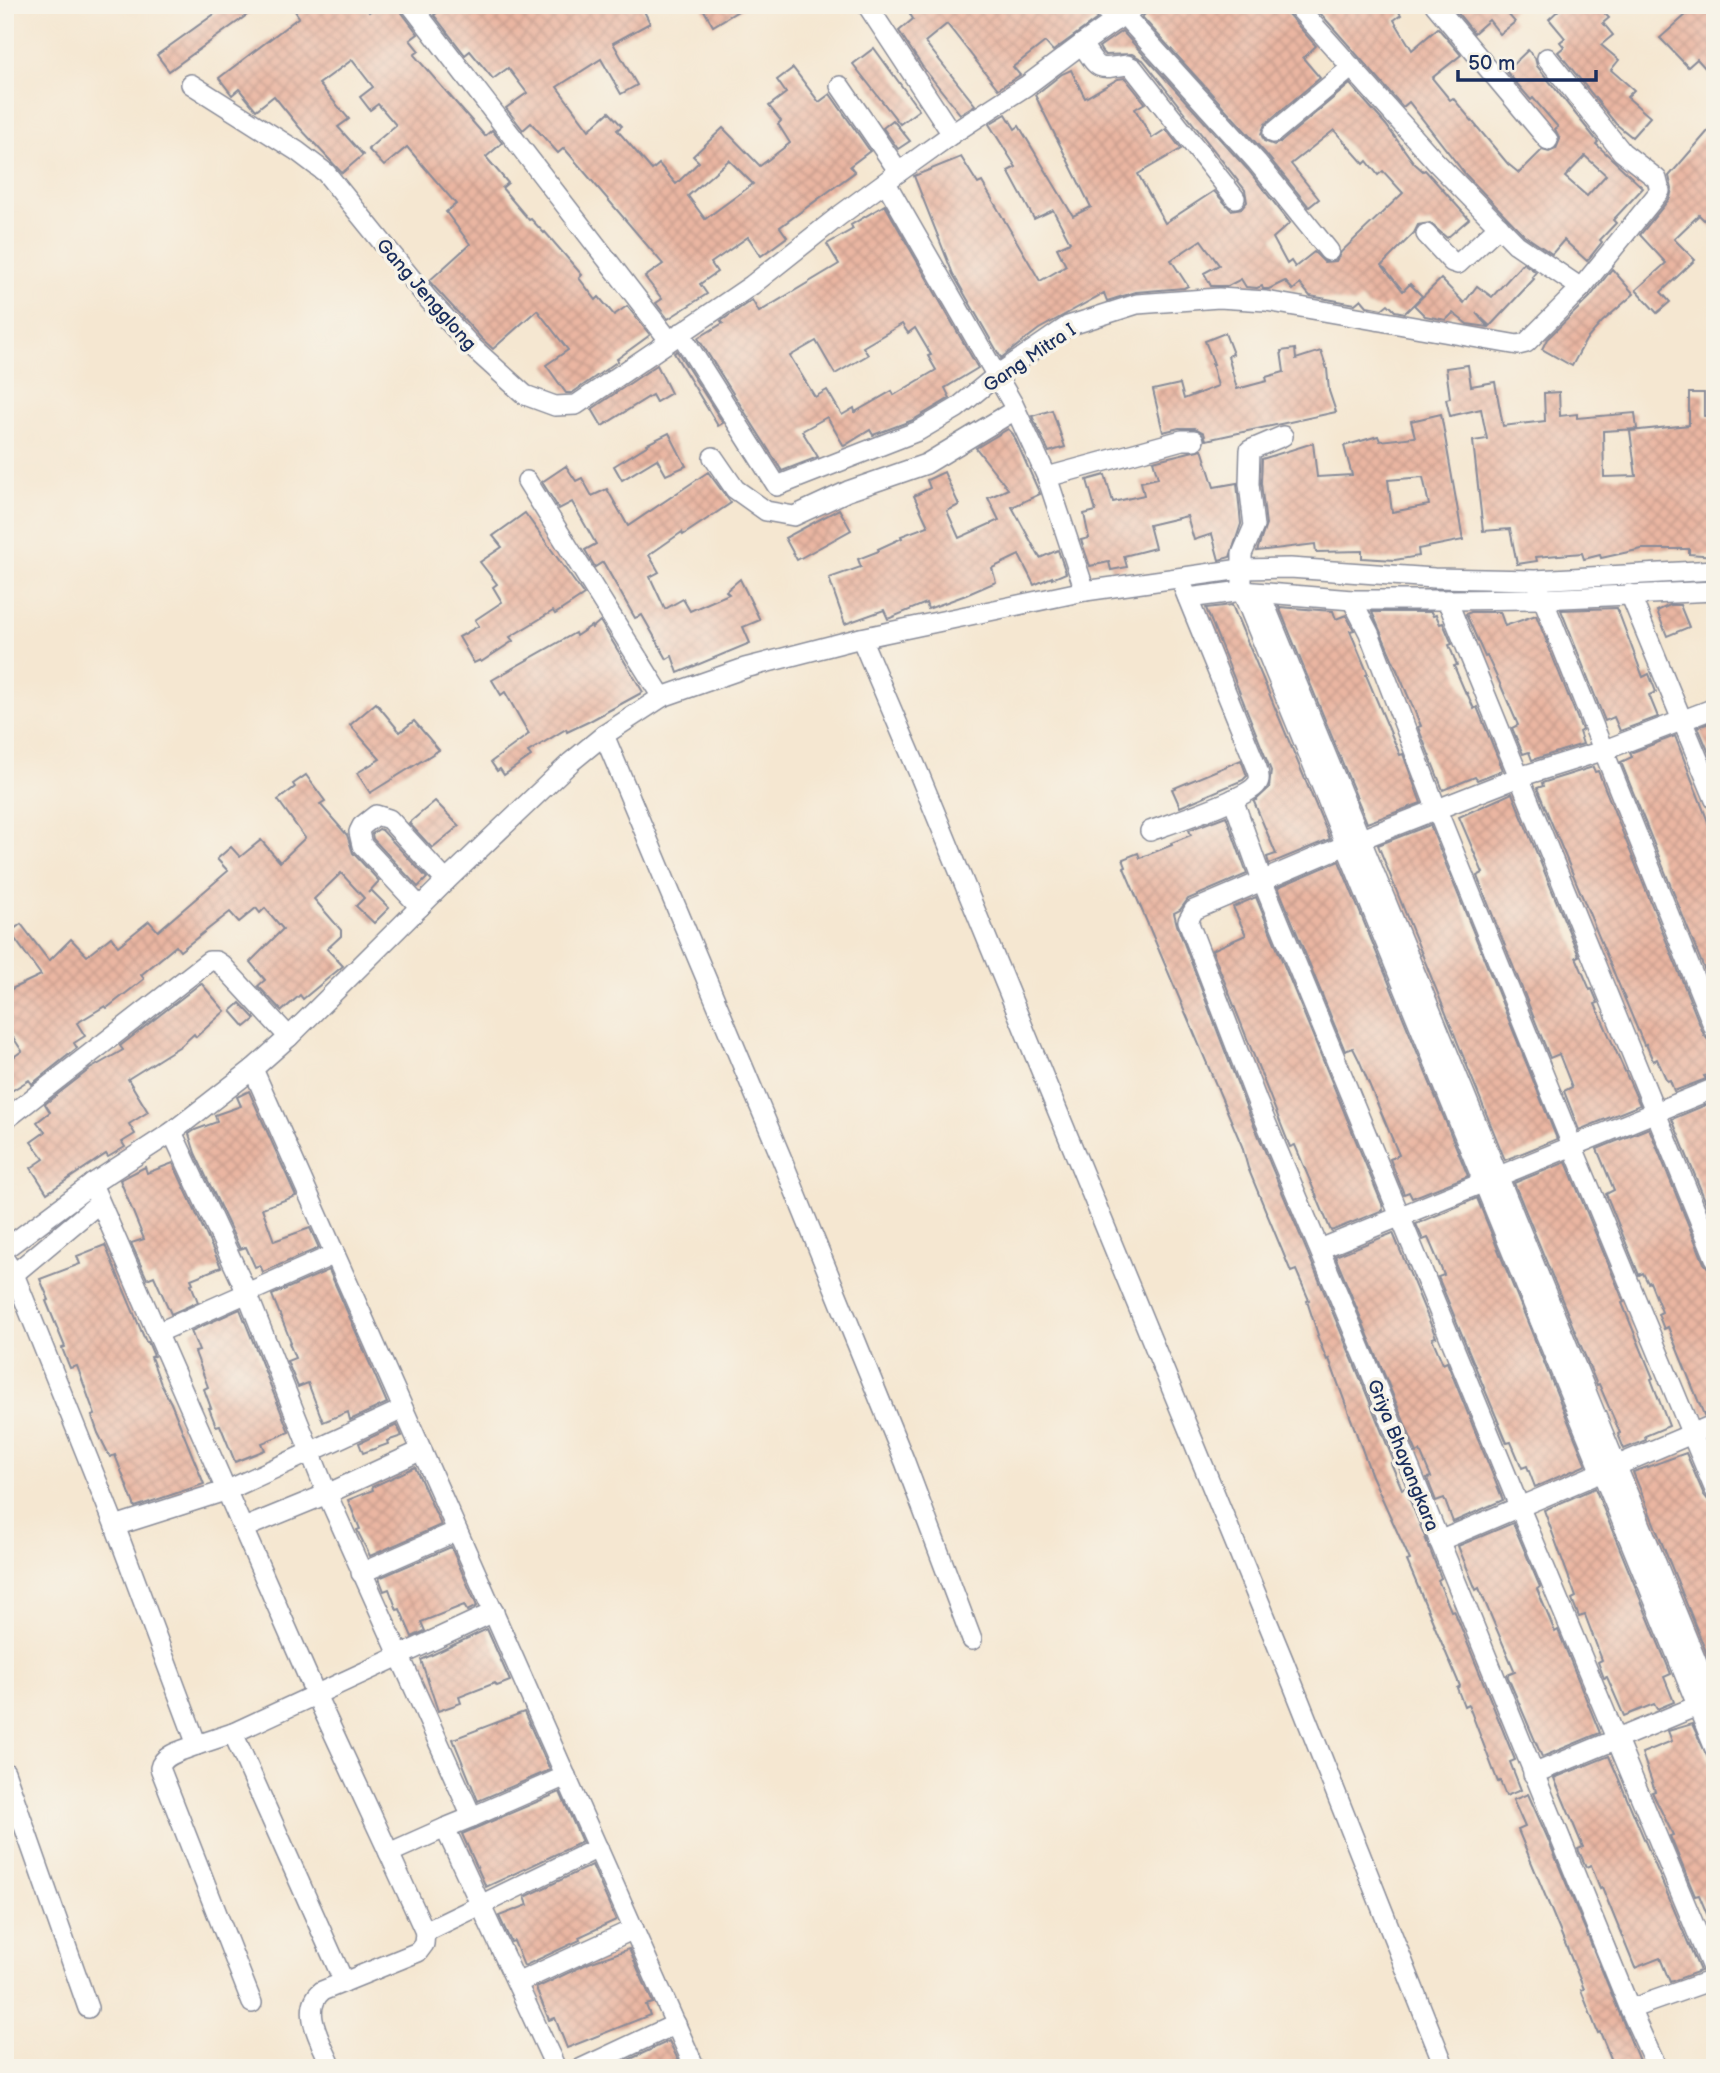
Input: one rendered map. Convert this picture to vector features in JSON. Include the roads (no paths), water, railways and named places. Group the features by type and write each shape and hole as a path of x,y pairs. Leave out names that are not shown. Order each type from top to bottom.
{"street":[{"path":"867,5 952,134"},
{"path":"1101,5 1125,14 1257,162 1329,251"},
{"path":"1296,5 1436,162 1516,244 1581,288 1656,197 1660,191 1659,183 1622,152 1548,58"},
{"path":"1435,5 1548,140"},
{"path":"413,6 674,337"},
{"name":"Gang Jengglong","path":"191,84 297,151 326,173 428,299 472,347 525,395 555,406 576,405 752,285 892,177 1026,86 1125,14"},
{"path":"1082,44 1099,67 1107,70 1127,65 1133,68 1235,198"},
{"path":"1273,133 1352,67"},
{"path":"840,86 892,177 1014,407 1047,477 1085,591"},
{"path":"1426,234 1452,262 1458,264 1499,226"},
{"name":"Gang Mitra I","path":"674,337 777,486 918,431 957,408 1068,326 1137,304 1219,298 1266,301 1518,345 1526,343 1581,288"},
{"path":"713,457 735,489 766,511 794,516 848,491 926,464 1014,407"},
{"path":"1283,436 1250,450 1254,526 1242,554 1241,569 1355,842 1490,1181 1635,1533 1710,1704 1715,1749"},
{"path":"1047,477 1182,440 1194,440"},
{"path":"527,481 662,697"},
{"path":"9,1251 96,1193 253,1069 289,1037 509,819 604,735 662,697 745,668 861,638 1085,591 1241,569 1290,568 1434,578 1535,580 1715,570"},
{"path":"1150,831 1233,799 1256,786 1259,773 1181,577"},
{"path":"1535,580 1715,1030"},
{"path":"1188,598 1251,592 1352,600 1542,599 1715,591"},
{"path":"1630,594 1715,800"},
{"path":"1352,600 1369,633 1572,1145 1715,1490"},
{"path":"1447,600 1715,1258"},
{"path":"861,638 1284,1661 1445,2068"},
{"name":"Griya Bhayangkara","path":"1657,2068 1630,2009 1257,1101 1188,926 1189,916 1194,910 1262,880 1519,777 1602,751 1715,708"},
{"path":"604,735 771,1132 905,1462 972,1640"},
{"path":"1233,799 1262,880 1715,1977 1630,2009"},
{"path":"420,907 362,845 358,839 362,826 376,816 389,819 446,881"},
{"path":"5,1120 209,961 222,965 289,1037"},
{"path":"253,1069 695,2068"},
{"path":"1320,1250 1715,1088"},
{"path":"172,1132 247,1293 327,1494 472,1817"},
{"path":"9,1251 96,1193"},
{"path":"96,1193 316,1695 425,1932 424,1944 418,1952 322,1991 314,1998 310,2007 312,2017 332,2068"},
{"path":"9,1251 116,1526 197,1745"},
{"path":"158,1333 335,1254"},
{"path":"116,1526 228,1490 404,1409"},
{"path":"1438,1541 1715,1423"},
{"path":"244,1528 327,1494 422,1450"},
{"path":"361,1573 457,1531"},
{"path":"252,2003 160,1764 166,1758 233,1733 494,1612"},
{"path":"1534,1773 1710,1704"},
{"path":"233,1733 344,1982"},
{"path":"5,1772 88,2008"},
{"path":"389,1853 566,1776"},
{"path":"445,1828 517,1983 551,2066"},
{"path":"425,1932 598,1848"},
{"path":"517,1983 634,1929"},
{"path":"582,2068 676,2024"}]}
